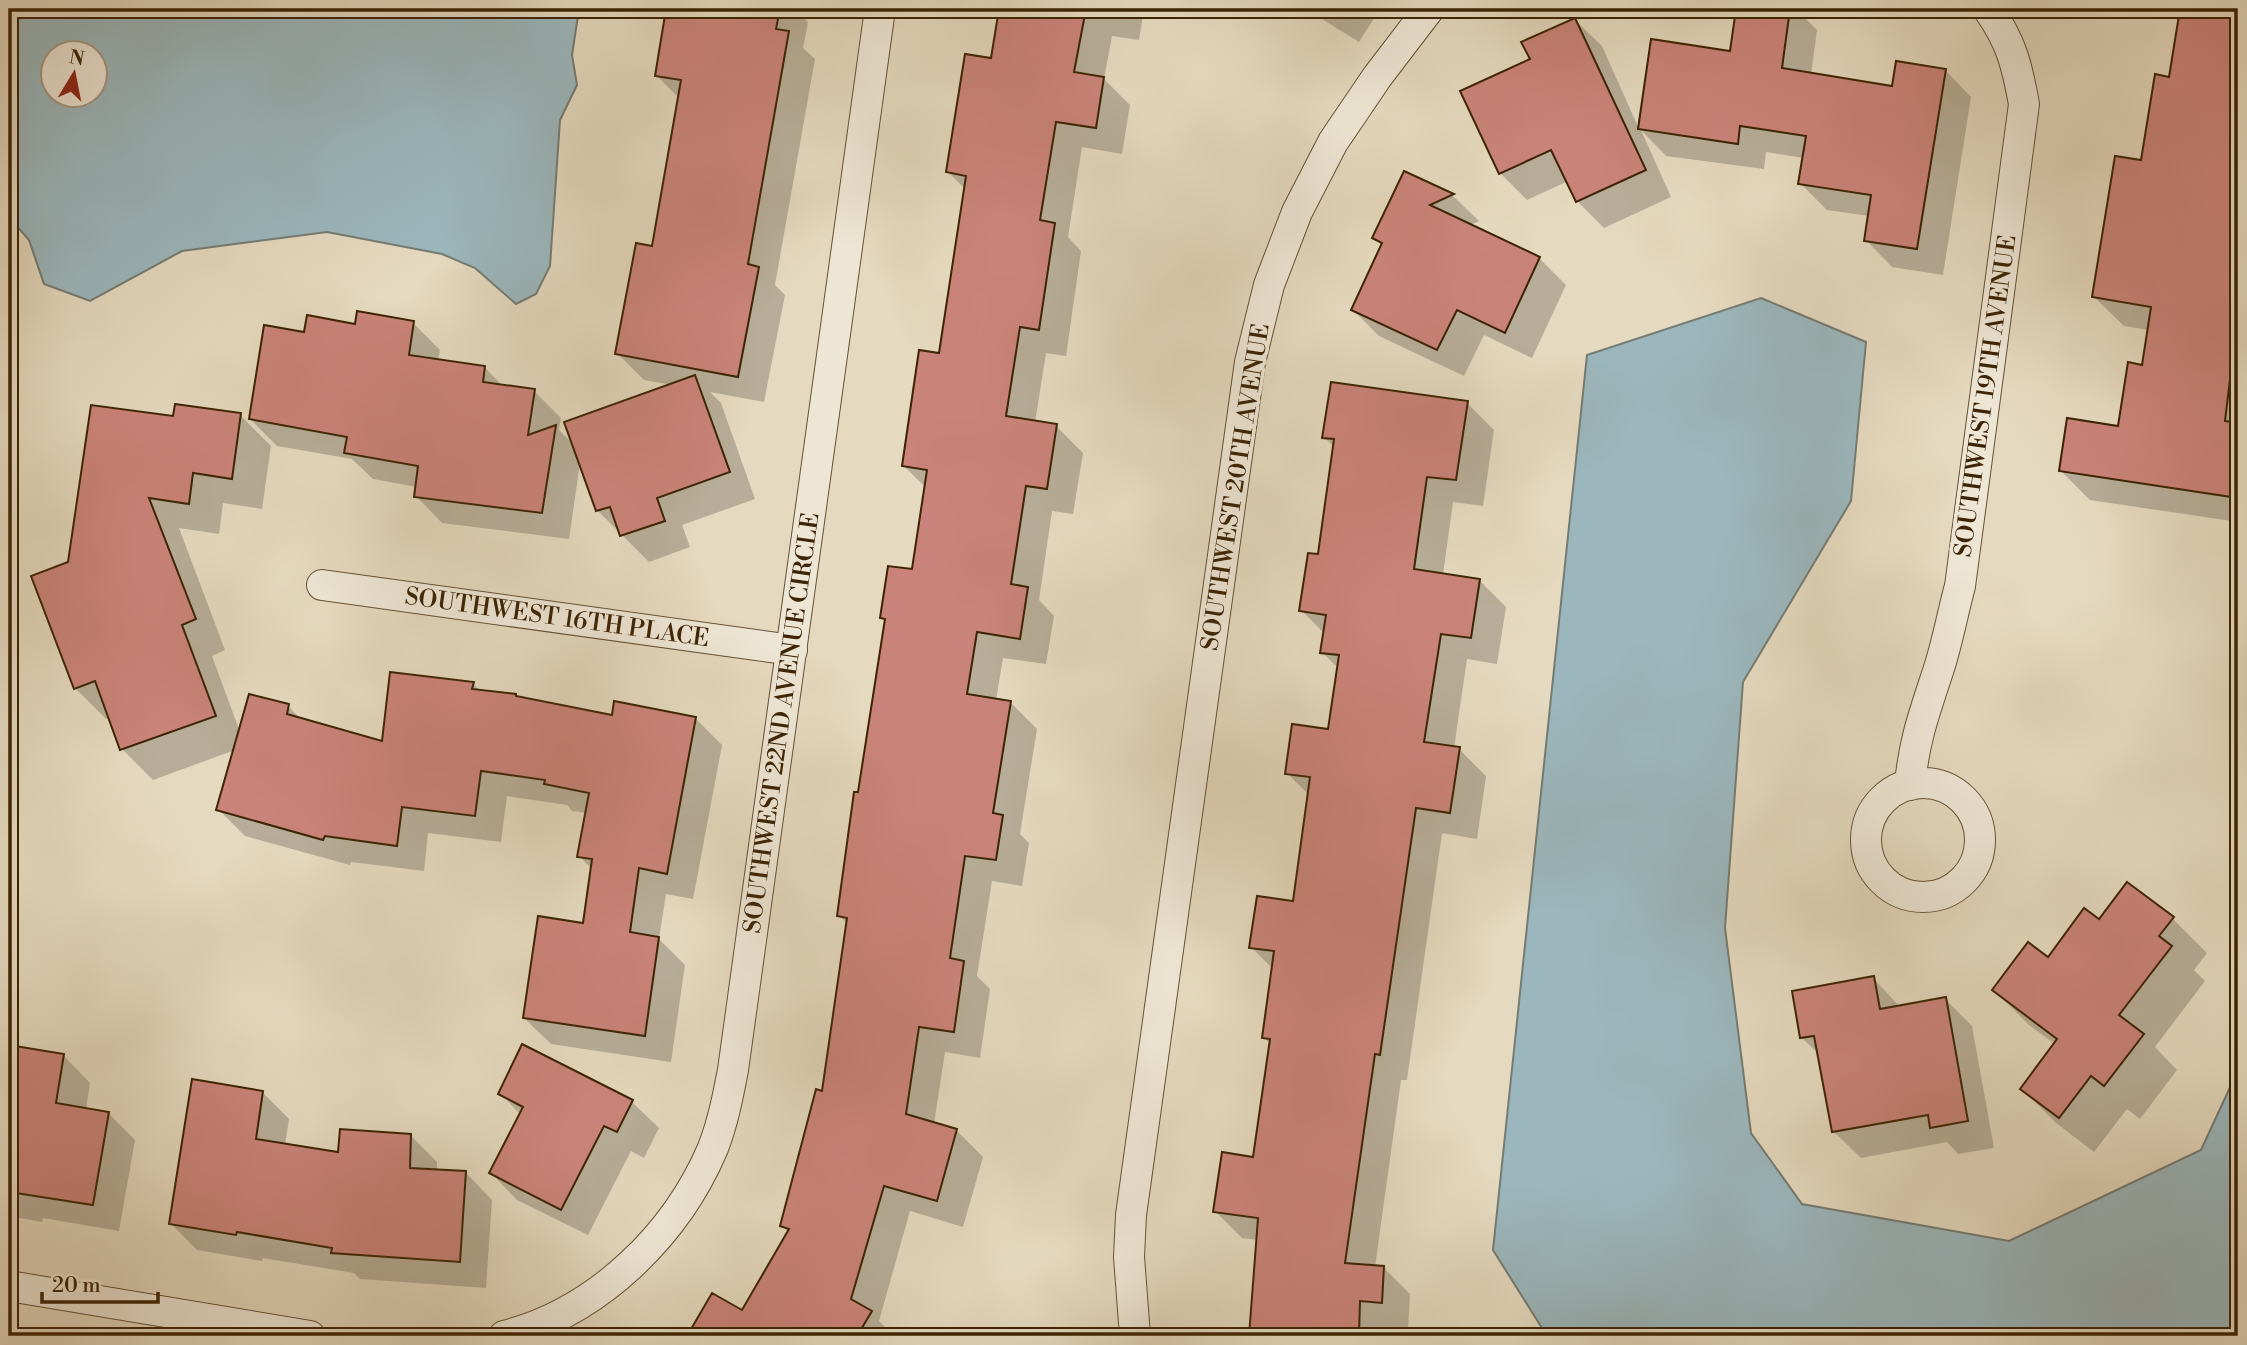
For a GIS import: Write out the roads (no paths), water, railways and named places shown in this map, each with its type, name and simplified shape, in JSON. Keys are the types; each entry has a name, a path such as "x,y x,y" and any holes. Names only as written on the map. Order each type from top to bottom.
{"street":[{"name":"SOUTHWEST 22ND AVENUE CIRCLE","path":"505,1336 549,1320 584,1301 617,1277 647,1250 673,1218 695,1184 713,1147 726,1109 880,9"},
{"name":"SOUTHWEST 20TH AVENUE","path":"1135,1336 1129,1257 1132,1215 1250,362 1269,285 1297,212 1333,142 1377,77 1429,9"},
{"name":"SOUTHWEST 19TH AVENUE","path":"1910,785 1918,728 1940,663 1960,586 2024,104 2017,64 2001,28 1987,9"},
{"name":"SOUTHWEST 16TH PLACE","path":"322,585 792,650"},
{"path":"9,1286 310,1336"}],"water":[{"path":"9,9 579,9 572,55 577,85 560,120 550,266 536,294 516,304 475,268 442,254 327,232 182,251 90,301 44,284 29,240 9,217"},
{"path":"1761,298 1866,342 1851,501 1743,682 1725,928 1751,1133 1802,1204 2009,1241 2201,1150 2238,1070 2238,1336 1547,1336 1493,1250 1587,355"}]}
